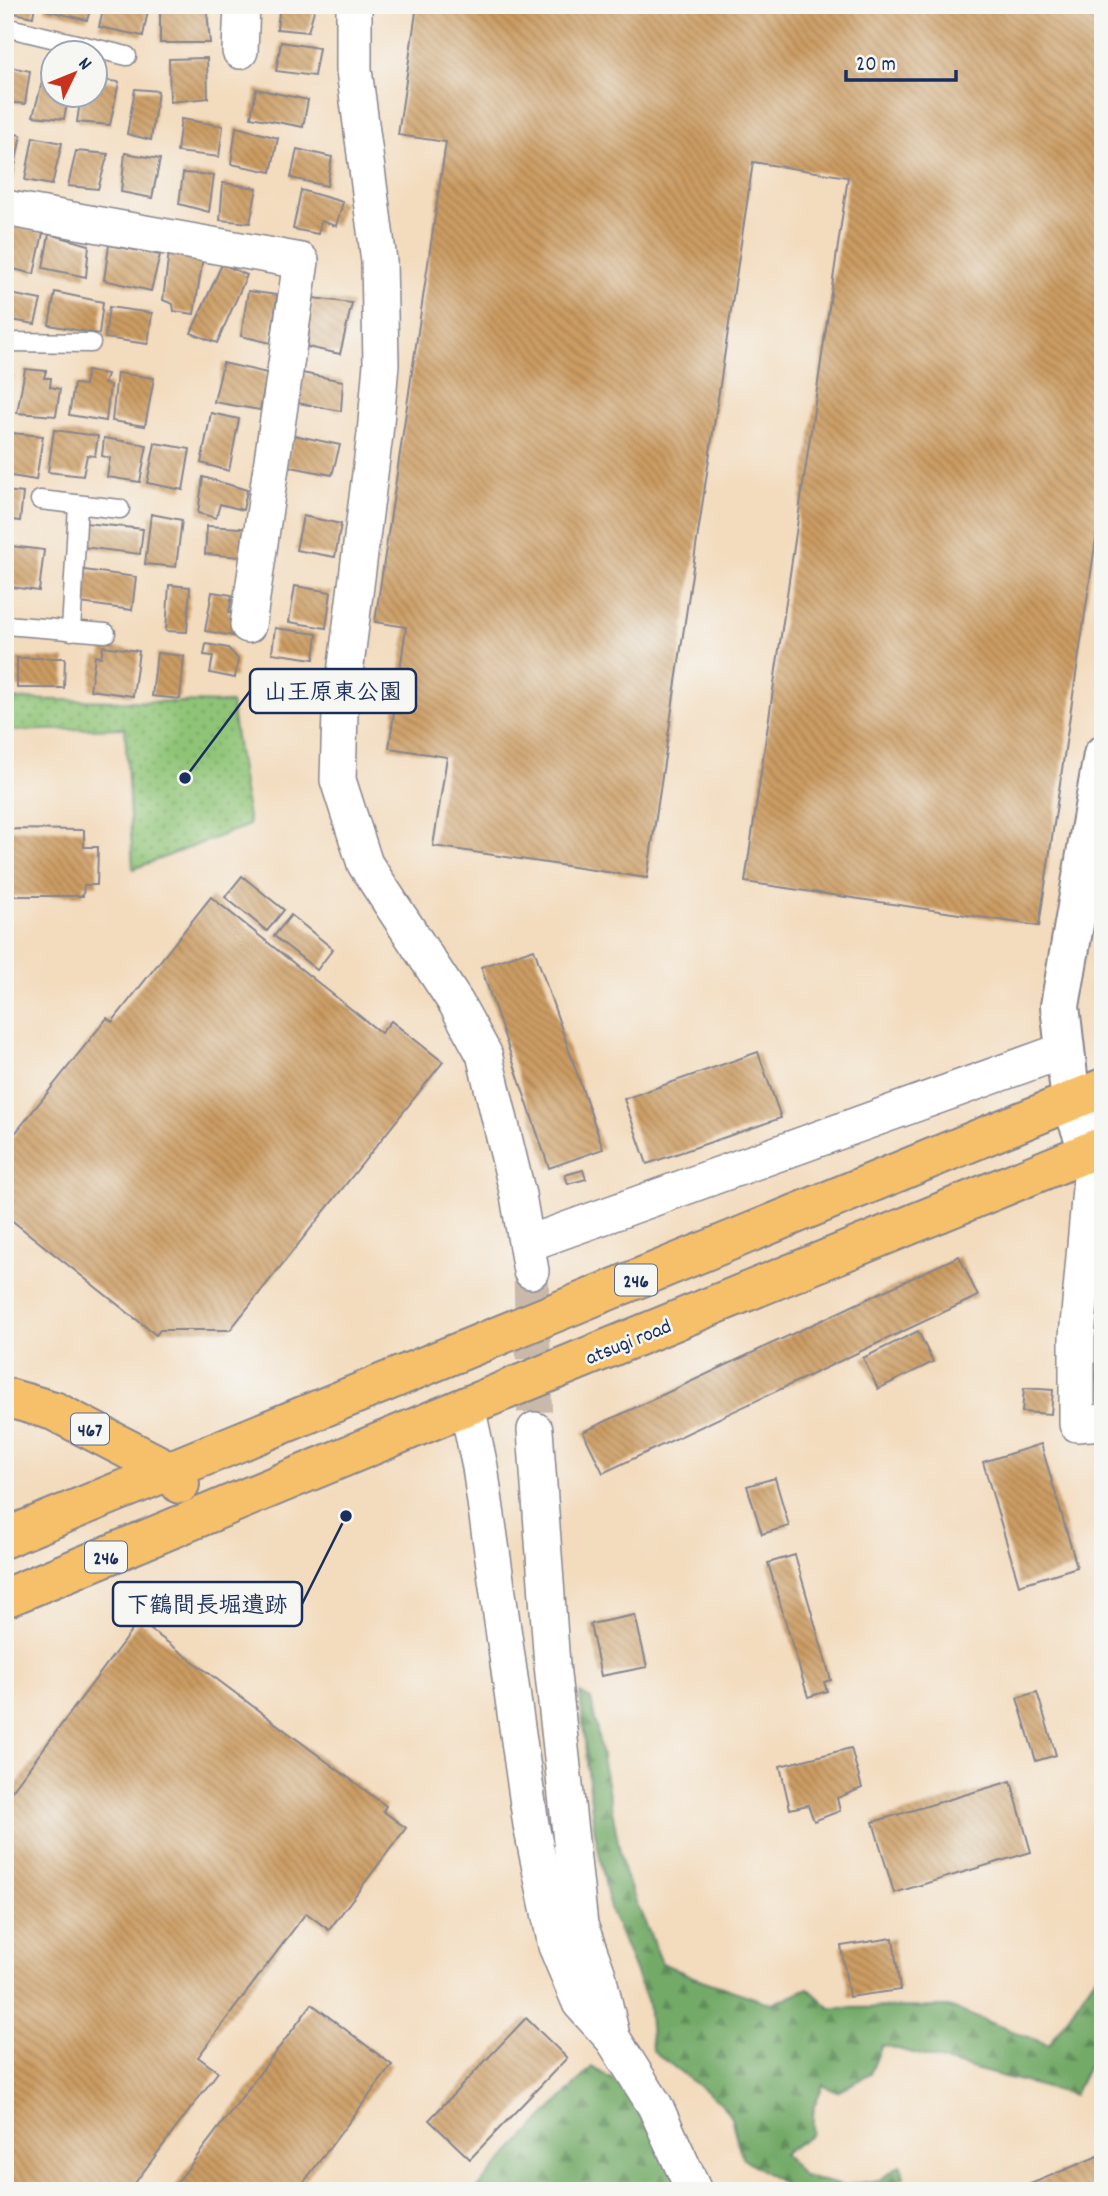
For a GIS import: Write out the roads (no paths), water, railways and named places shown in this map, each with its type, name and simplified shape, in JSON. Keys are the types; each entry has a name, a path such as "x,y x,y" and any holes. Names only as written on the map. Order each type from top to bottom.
{"highway":[{"name":"246","path":"5,1538 1087,1095"},
{"name":"atsugi road","path":"206,1515 1096,1149"},
{"name":"467","path":"5,1397 54,1411 170,1471 206,1515"},
{"name":"246","path":"5,1598 206,1515"},
{"path":"5,1608 62,1575"}],"street":[{"path":"240,51 242,5"},
{"path":"354,5 354,70 379,261 381,364 375,434 340,713 338,780 365,864 456,1003 484,1054 501,1118 529,1258 1065,1050"},
{"path":"5,208 301,261 265,583 248,625"},
{"path":"1103,755 1060,1006 1065,1050 1087,1095 1096,1149 1091,1177 1077,1338 1077,1424 1103,1422"},
{"path":"467,1406 480,1467 531,1825 556,1946 580,2003 613,2039 655,2106 694,2191"},
{"path":"535,1430 552,1665 580,1925 598,1975 613,2039"}],"lane":[{"path":"5,27 127,56"},
{"path":"5,342 91,343"},
{"path":"40,500 120,509"},
{"path":"71,631 78,505"},
{"path":"5,625 106,633"}],"tunnel":[{"path":"531,1271 535,1430"}],"place":[{"name":"山王原東公園","path":"185,778"},
{"name":"下鶴間長堀遺跡","path":"346,1516"}]}
